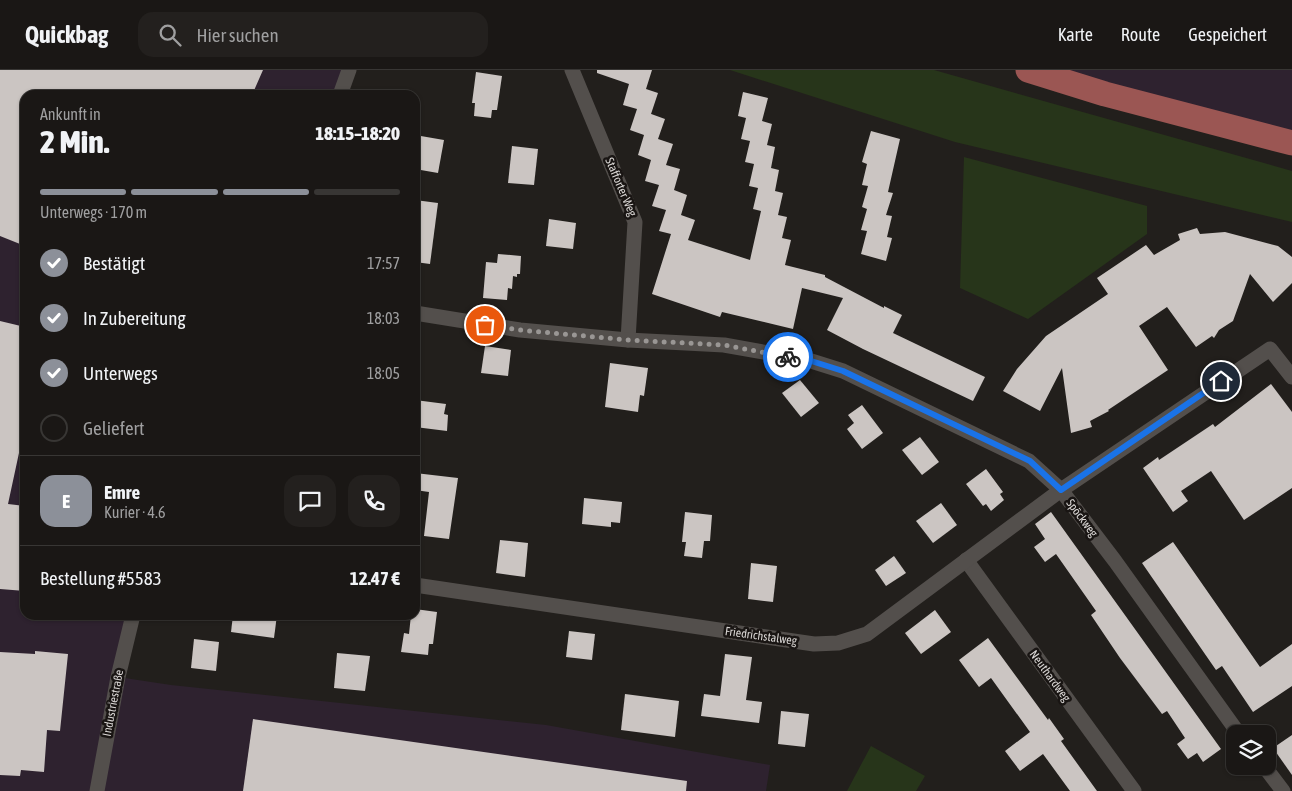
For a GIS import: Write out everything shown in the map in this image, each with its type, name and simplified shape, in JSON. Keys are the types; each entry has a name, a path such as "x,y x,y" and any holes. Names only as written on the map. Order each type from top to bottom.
{"main road":[{"path":"1028,70 1105,94 1292,143"}],"street":[{"path":"342,90 349,70"},
{"name":"Stafforter Weg","path":"572,70 636,222 628,340"},
{"name":"Spöckweg","path":"420,314 520,330 628,340 724,345 808,360 843,371 1030,461 1061,490 1115,561 1233,725"},
{"name":"Friedrichstalweg","path":"420,586 814,644 838,643 867,634 1061,490 1270,349 1292,377"},
{"name":"Neuthardweg","path":"966,560 1134,791"},
{"name":"Industriestraße","path":"97,791 118,676 132,620"},
{"path":"1271,775 1284,791"}],"shaded area":[{"path":"0,70 349,70 342,90 20,90 20,620 132,620 118,677 171,685 546,725 770,765 766,791 0,791"},
{"path":"1028,70 1292,70 1292,143"}],"green space":[{"path":"730,70 934,70 1292,171 1292,222 955,142"},
{"path":"964,157 1147,206 1147,234 1028,319 960,288"},
{"path":"871,746 925,776 916,791 847,791"}],"building":[{"path":"0,70 263,70 254,90 20,90 20,244 0,236"},
{"path":"597,70 652,70 646,89 658,93 651,114 665,119 658,139 673,144 666,165 680,169 674,190 687,195 681,215 695,220 688,240 750,260 761,211 753,209 758,188 749,186 754,164 745,162 750,141 741,139 746,118 738,116 743,92 768,98 762,121 772,124 767,145 775,147 771,168 779,170 775,191 783,193 778,215 787,217 782,238 791,240 785,265 825,275 825,277 884,308 884,306 902,315 893,333 985,377 973,401 827,330 843,298 802,288 793,329 722,312 720,317 652,294 671,234 659,231 666,210 652,206 659,185 645,181 651,160 638,155 644,135 630,130 637,109 623,105 629,84 597,73"},
{"path":"476,72 502,76 497,110 492,110 491,118 474,116 475,103 472,103"},
{"path":"871,131 900,139 888,192 893,193 886,215 892,216 887,237 892,238 886,261 861,254 867,231 861,230 867,209 862,207 868,186 862,185 867,164 862,162"},
{"path":"420,136 444,140 438,173 420,170"},
{"path":"512,146 538,149 534,185 508,183"},
{"path":"420,201 438,203 430,264 420,263"},
{"path":"549,219 576,223 573,249 546,246"},
{"path":"1197,228 1200,234 1225,232 1278,246 1292,257 1292,283 1273,302 1250,274 1233,321 1219,330 1214,338 1212,336 1196,347 1167,307 1139,326 1168,370 1109,411 1090,421 1092,427 1071,433 1062,368 1040,411 1003,391 1017,369 1046,336 1108,294 1097,278 1146,245 1154,255 1180,240 1178,234"},
{"path":"498,254 521,256 520,274 517,274 517,277 513,276 512,289 508,288 507,300 483,298 486,262 497,263"},
{"path":"0,321 20,326 20,448 8,504 20,505 20,591 0,589"},
{"path":"485,346 511,350 508,376 481,373"},
{"path":"610,363 648,368 644,396 640,395 638,412 605,407"},
{"path":"800,380 819,403 801,417 782,393"},
{"path":"1271,384 1292,412 1292,488 1244,520 1211,471 1181,491 1188,501 1173,512 1143,468 1158,457 1159,460 1213,424 1215,427"},
{"path":"420,401 446,404 444,414 448,415 447,431 420,428"},
{"path":"862,405 883,433 862,449 847,429 854,423 848,415"},
{"path":"920,437 939,462 922,475 902,450"},
{"path":"986,469 1003,492 1000,494 1004,500 991,511 986,504 983,506 966,484"},
{"path":"420,474 458,478 449,539 424,536 429,492 420,491"},
{"path":"584,498 622,502 620,523 611,522 611,527 582,524"},
{"path":"941,503 957,525 933,543 916,521"},
{"path":"685,512 712,515 710,541 704,541 702,558 684,556 686,542 682,542"},
{"path":"1051,512 1221,749 1203,762 1197,753 1188,759 1177,744 1185,738 1167,711 1162,714 1120,658 1091,615 1096,611 1056,554 1045,562 1034,547 1045,539 1035,524"},
{"path":"500,540 528,543 525,577 496,573"},
{"path":"1173,542 1260,667 1292,644 1292,686 1253,712 1222,666 1216,670 1142,563"},
{"path":"894,556 906,573 886,586 875,570"},
{"path":"751,563 777,566 773,602 748,599"},
{"path":"420,610 437,612 433,644 429,644 428,655 401,652 404,633 409,634 410,620 420,620"},
{"path":"935,610 951,632 921,654 905,633"},
{"path":"232,620 276,620 274,638 231,632"},
{"path":"569,631 595,634 592,660 566,657"},
{"path":"988,638 1064,739 1061,741 1097,791 1070,791 1043,754 1020,771 1005,751 1030,732 991,678 979,687 959,660"},
{"path":"194,639 219,642 216,671 191,668"},
{"path":"35,651 68,654 60,731 47,730 44,772 21,770 20,776 0,775 0,652 35,654"},
{"path":"337,653 370,656 365,691 334,688"},
{"path":"725,654 752,657 746,700 762,702 759,723 701,716 704,694 720,696"},
{"path":"625,694 679,701 675,737 621,730"},
{"path":"781,711 809,714 805,747 778,744"},
{"path":"253,719 687,781 686,791 243,791"},
{"path":"1292,735 1292,775 1276,752 1276,746"}],"way so far":[{"path":"485,325 628,340 724,345 788,357"}],"route":[{"path":"788,357 808,360 843,371 1030,461 1061,490 1221,381"}]}
